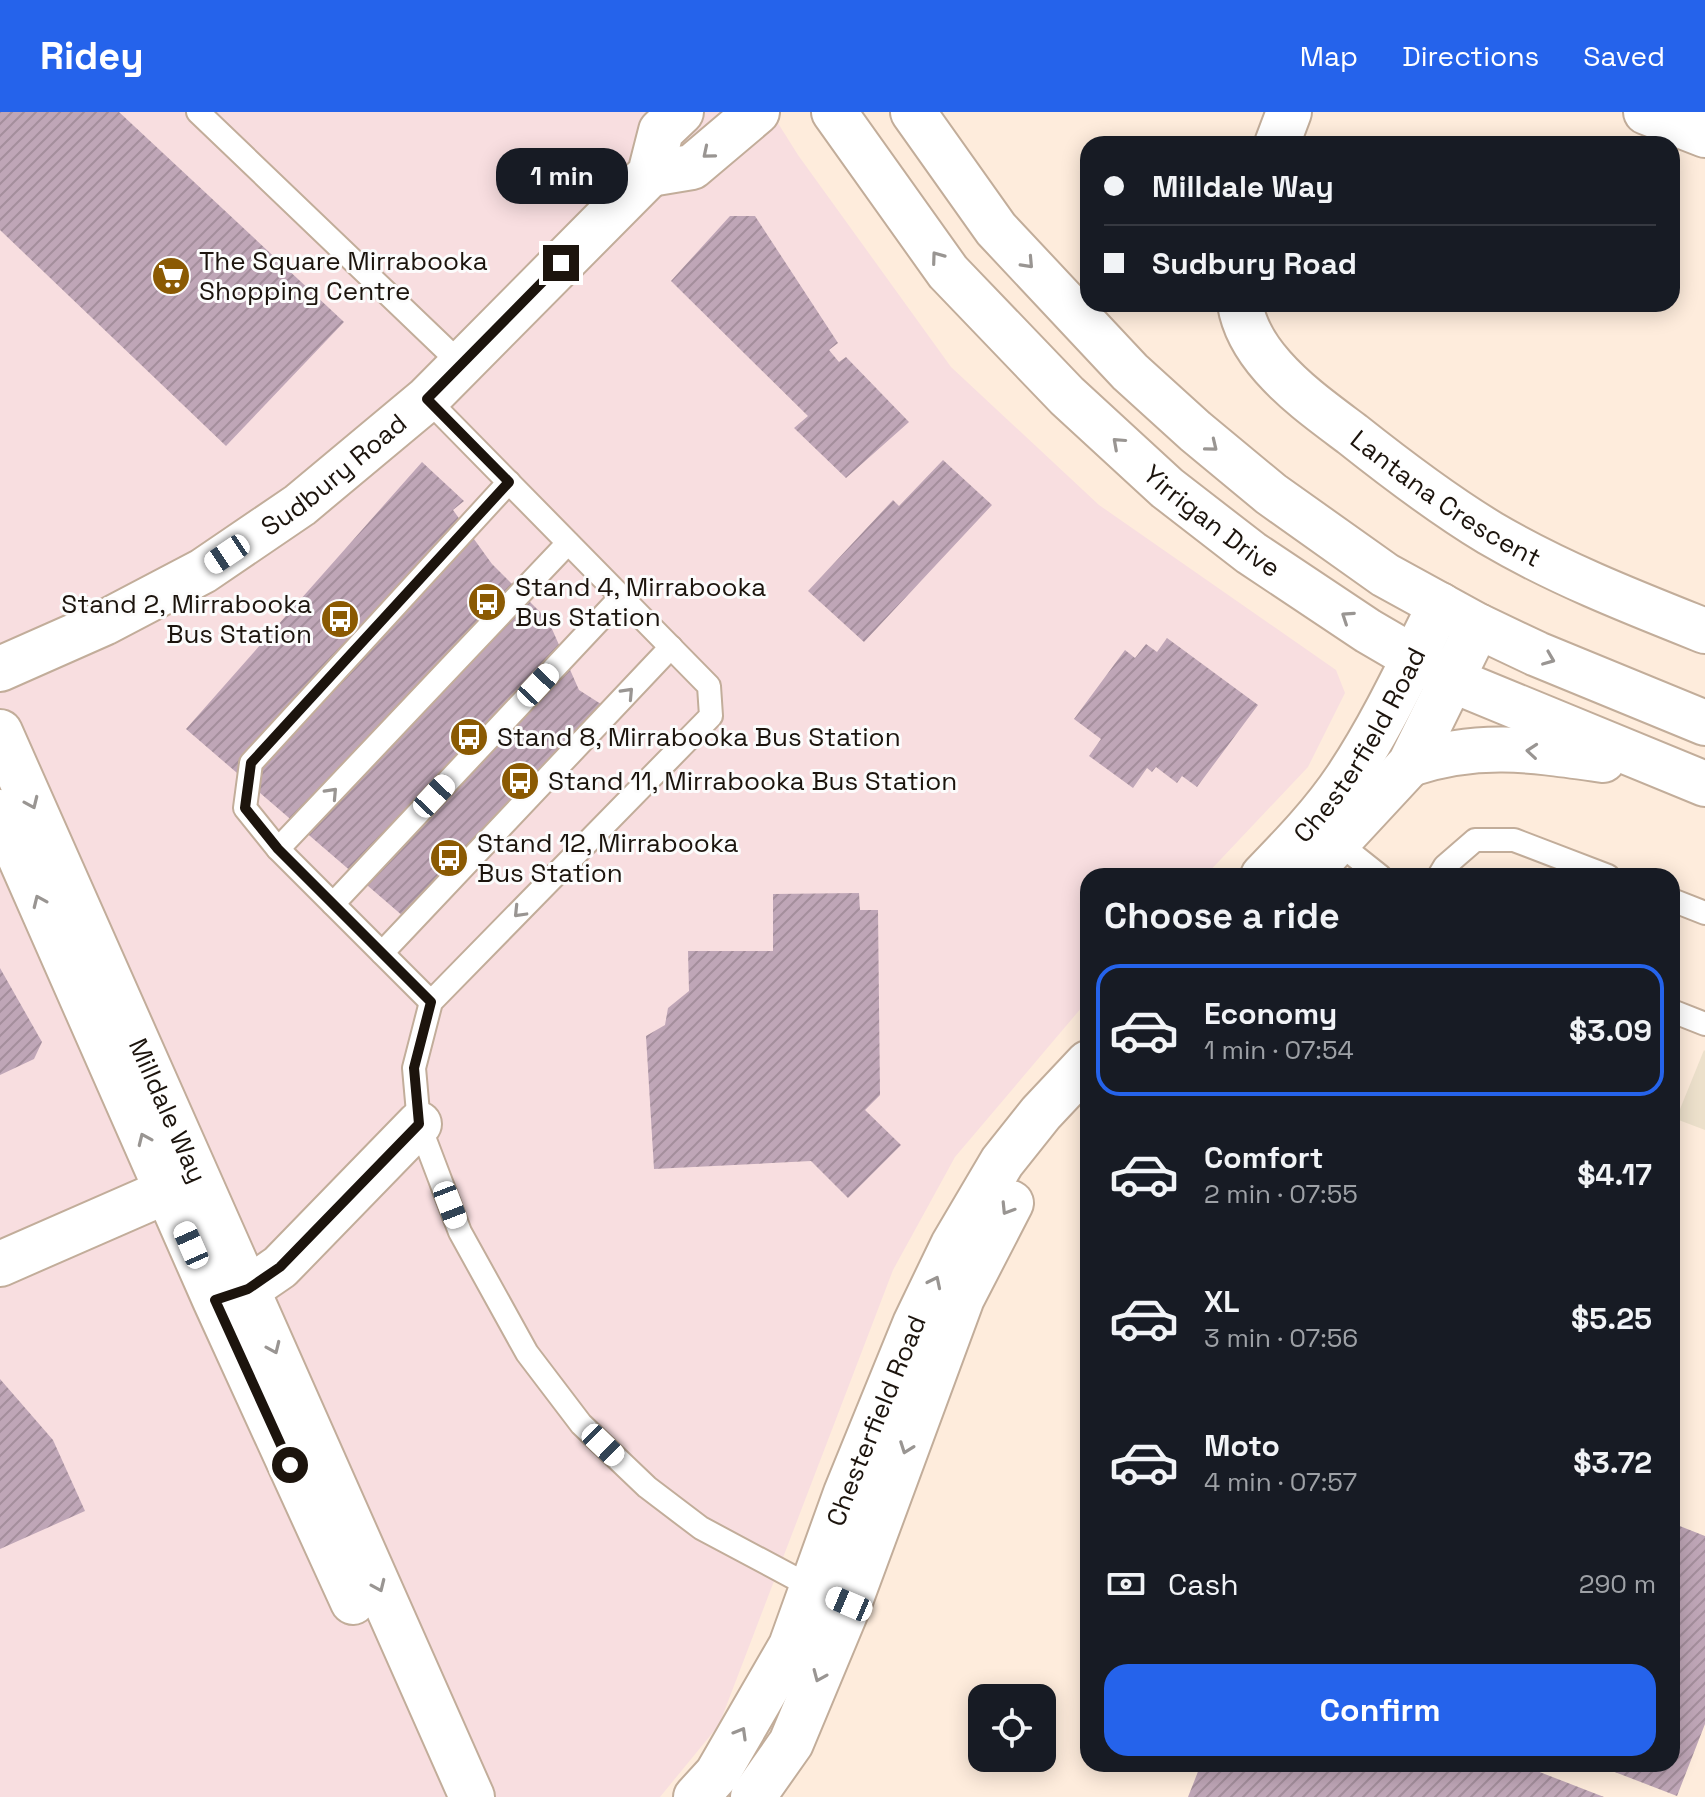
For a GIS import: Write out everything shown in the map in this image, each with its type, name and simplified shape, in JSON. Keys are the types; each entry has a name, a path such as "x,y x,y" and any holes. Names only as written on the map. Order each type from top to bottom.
{"street":[{"path":"681,112 661,131 650,174 692,167 757,112"},
{"name":"Yirrigan Drive","path":"834,112 948,272 1067,396 1167,488 1251,553 1452,680 1705,784"},
{"path":"913,112 996,229 1130,372 1271,494 1385,575 1478,626 1537,654 1705,723"},
{"path":"1280,136 1289,112"},
{"path":"1646,112 1705,135"},
{"name":"Sudbury Road","path":"0,669 104,623 203,571 300,505 427,399 650,174"},
{"name":"Lantana Crescent","path":"1241,312 1243,322 1273,367 1298,393 1388,463 1489,532 1548,564 1705,631"},
{"name":"Chesterfield Road","path":"1310,868 1347,777 1440,605"},
{"name":"Chesterfield Road","path":"1274,868 1326,832 1410,764 1478,626"},
{"name":"Milldale Way","path":"0,732 182,1184"},
{"path":"1410,764 1463,750 1498,748 1665,768"},
{"name":"Milldale Way","path":"0,812 182,1184 442,1797"},
{"name":"Chesterfield Road","path":"753,1797 791,1743 830,1596 846,1493 901,1358 953,1245 1002,1162 1041,1113 1080,1072"},
{"name":"Chesterfield Road","path":"696,1797 717,1774 791,1646 830,1596 962,1298 1001,1219 1030,1173 1080,1113"},
{"path":"231,1294 280,1267 419,1124"},
{"path":"0,1264 182,1184"},
{"name":"Milldale Way","path":"231,1294 472,1797"}],"lane":[{"path":"198,112 461,364"},
{"path":"427,399 709,686 711,716 431,1002 414,1068 419,1124 460,1232 527,1353 581,1424 647,1487 701,1528 830,1596"},
{"path":"431,1002 278,849 245,808 251,763 509,482"},
{"path":"278,849 568,543"},
{"path":"333,904 621,597"},
{"path":"382,953 671,647"},
{"path":"1326,832 1370,868"},
{"path":"1444,868 1475,840 1514,840 1587,868"},
{"path":"1680,903 1705,913"},
{"path":"1680,1014 1705,1024"}],"shaded area":[{"path":"0,112 771,112 798,155 951,367 1099,505 1336,670 1345,693 1308,767 1213,868 1080,868 1080,1009 955,1157 893,1270 719,1725 660,1797 0,1797"},
{"path":"1704,1050 1705,1130 1680,1121 1680,1109"}],"building":[{"name":"The Square Mirrabooka Shopping Centre","path":"0,112 119,112 344,322 226,446 0,230"},
{"path":"730,216 755,216 838,343 829,350 839,362 846,357 909,422 846,478 794,428 808,416 671,281"},
{"path":"943,460 992,505 864,642 808,591 893,500 899,506"},
{"path":"422,462 464,501 453,510 492,564 548,620 579,690 615,713 411,923 186,729"},
{"path":"1167,638 1258,705 1197,787 1182,776 1177,783 1156,767 1152,772 1147,768 1133,788 1089,756 1101,739 1074,719 1125,650 1135,658 1146,644 1157,652"},
{"path":"859,893 860,910 878,910 880,1095 865,1110 901,1145 848,1198 811,1161 654,1169 646,1036 665,1025 668,1008 689,991 688,951 773,951 773,894"},
{"path":"0,968 42,1042 34,1059 0,1075"},
{"path":"0,1379 53,1440 85,1511 0,1549"},
{"path":"1680,1526 1705,1536 1705,1724 1677,1796 1615,1772 1680,1772"},
{"path":"1198,1772 1540,1772 1604,1797 1188,1797"}],"place":[{"name":"The Square Mirrabooka Shopping Centre","path":"171,276"},
{"name":"Stand 4, Mirrabooka Bus Station","path":"487,602"},
{"name":"Stand 2, Mirrabooka Bus Station","path":"340,619"},
{"name":"Stand 8, Mirrabooka Bus Station","path":"469,737"},
{"name":"Stand 11, Mirrabooka Bus Station","path":"520,781"},
{"name":"Stand 12, Mirrabooka Bus Station","path":"449,858"}],"route":[{"path":"290,1465 215,1300 248,1289 280,1267 419,1124 414,1068 431,1002 278,849 245,808 251,763 509,482 427,399 561,263"}]}
